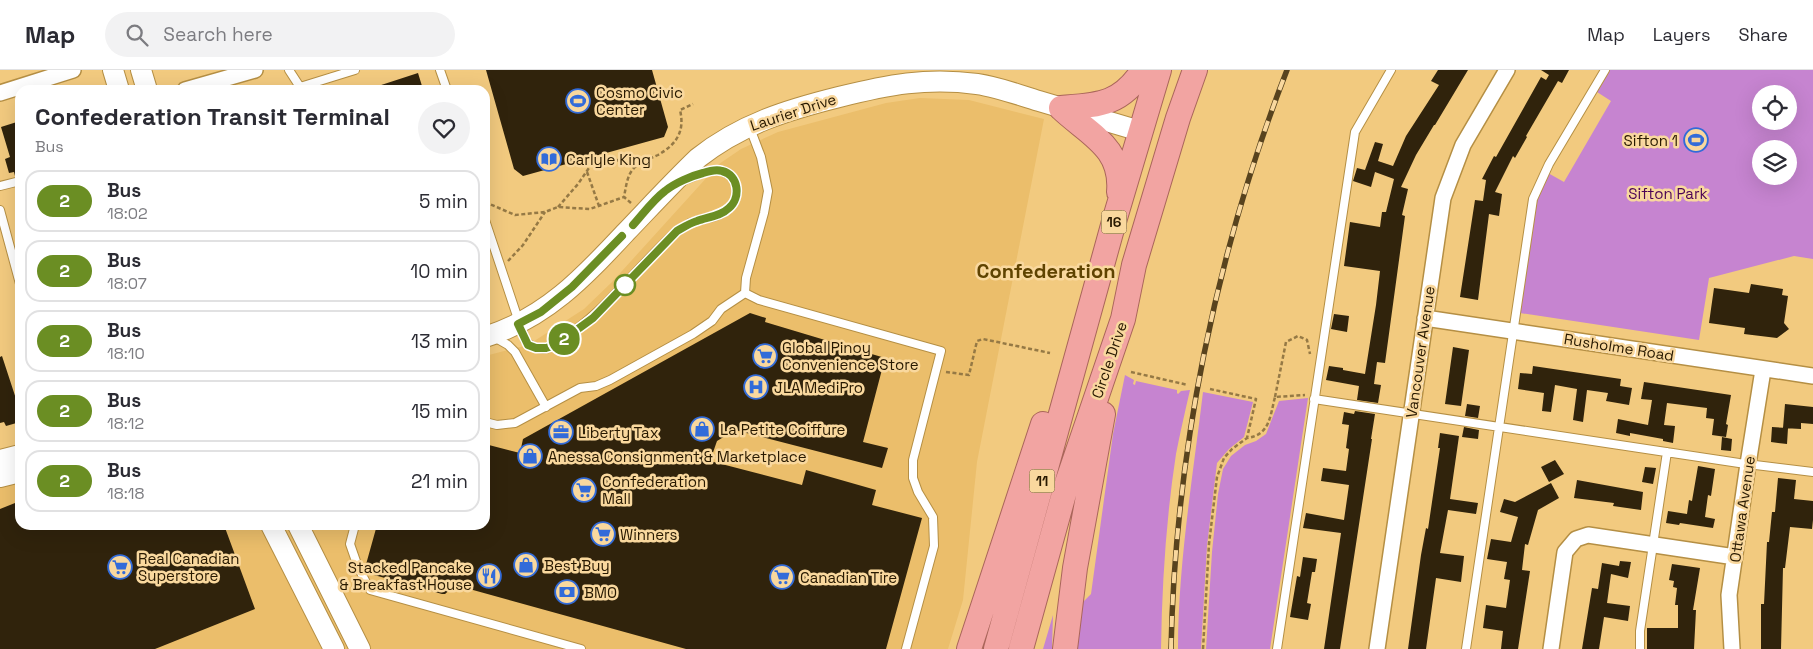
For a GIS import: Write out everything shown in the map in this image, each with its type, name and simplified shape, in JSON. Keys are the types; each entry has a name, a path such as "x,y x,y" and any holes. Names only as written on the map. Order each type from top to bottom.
{"highway":[{"path":"1061,108 1103,103 1117,98 1128,90 1143,70"},
{"name":"Circle Drive","path":"996,649 1115,218 1159,70"},
{"path":"1067,483 1068,456 1150,158 1146,138 1140,131 1154,120 1162,110 1184,70"},
{"name":"Circle Drive","path":"1021,649 1067,483 1123,319 1134,265 1178,118 1195,70"},
{"name":"16","path":"1061,108 1076,123 1106,146 1114,158 1118,171 1119,188 1115,218"},
{"path":"968,649 1049,407 1089,314"},
{"path":"1065,649 1080,538 1123,319"}],"main road":[{"path":"113,70 118,85"},
{"path":"141,70 146,85"},
{"name":"Laurier Drive","path":"490,335 541,312 572,287 698,158 728,136 778,114 890,85 945,80 979,84 1140,131"},
{"path":"0,460 15,456"},
{"path":"0,477 15,473"},
{"path":"274,530 334,649"},
{"path":"300,530 360,649"}],"street":[{"path":"32,85 73,70"},
{"path":"220,85 255,70"},
{"name":"Vancouver Avenue","path":"1377,649 1442,198 1463,145 1507,70"},
{"path":"0,92 15,89"},
{"name":"Rusholme Road","path":"1425,318 1813,376"},
{"name":"Ottawa Avenue","path":"1732,649 1729,595 1763,370"},
{"path":"1551,649 1565,552 1576,539 1588,535 1735,557"}],"lane":[{"path":"289,70 299,85"},
{"path":"306,85 355,70"},
{"path":"440,70 445,85"},
{"path":"1278,649 1355,132 1391,70"},
{"path":"1466,649 1533,199 1548,164 1605,70"},
{"path":"745,293 746,278 764,213 768,191 761,157 749,126"},
{"path":"490,235 518,324 528,345 536,348 546,348 556,345 593,318 677,231 690,224 723,213 731,207 736,199 738,190 730,175 723,171 714,171 696,175 665,190"},
{"path":"0,186 15,182"},
{"path":"0,210 15,264"},
{"path":"745,293 759,300 941,351 913,460 913,478 918,492 933,517 934,546 906,649"},
{"path":"490,423 497,425 515,423 580,388 596,386 610,380 693,334 712,321 721,309 745,293"},
{"path":"490,337 508,345 515,352 546,407"},
{"path":"1314,399 1813,472"},
{"path":"1640,649 1640,631 1667,452"},
{"path":"354,530 350,544 370,590 581,649"},
{"path":"548,649 550,641"}],"path":[{"path":"624,197 629,174 635,166 658,155 671,146 682,132 680,110 693,104"},
{"path":"558,207 591,165 603,160 617,160 635,166"},
{"path":"586,171 599,206"},
{"path":"624,197 630,203"},
{"path":"490,204 515,215 545,212 558,207 590,209 624,197"},
{"path":"501,268 523,245 545,212"},
{"path":"1203,649 1209,544 1217,477 1224,458 1232,449 1248,438 1263,432 1270,418 1286,342 1298,336 1307,340 1310,357"},
{"path":"937,370 969,375 977,341 983,339 1050,353"},
{"path":"1131,372 1188,385"},
{"path":"1275,397 1304,395 1305,387"},
{"path":"1210,389 1256,399 1248,438"}],"shaded area":[{"path":"920,98 969,100 1044,119 977,462 963,600 948,649 0,649 0,484 15,480 15,530 490,530 490,355 528,345 584,309 612,282 719,164 741,149 778,132 886,103"}],"green space":[{"name":"Sifton Park","path":"1610,70 1813,70 1813,259 1794,256 1709,278 1699,340 1520,313 1533,207 1548,173 1564,182 1611,101 1597,92"},
{"path":"1125,375 1134,380 1133,384 1135,385 1136,381 1177,390 1178,394 1181,391 1190,390 1176,454 1167,527 1161,649 1076,649 1082,603 1091,594 1113,434"},
{"path":"1203,392 1253,402 1244,437 1229,449 1217,463 1207,546 1201,649 1178,649 1183,553"},
{"path":"1308,398 1270,649 1206,649 1212,552 1218,494 1223,469 1231,456 1245,445 1256,441 1266,434 1279,401"},
{"path":"1053,615 1052,649 1043,649"}],"building":[{"name":"Cosmo Civic Center","path":"486,70 652,70 668,127 664,137 523,176 514,169"},
{"path":"1438,70 1468,70 1416,155 1401,187 1408,189 1402,215 1405,216 1385,363 1377,362 1374,384 1381,385 1378,403 1357,400 1359,386 1326,380 1329,366 1365,374 1376,305 1380,271 1344,266 1350,222 1380,227 1382,212 1386,212 1394,179 1375,172 1371,187 1353,181 1357,168 1365,170 1375,142 1383,144 1378,161 1393,166 1406,136 1439,85 1431,81"},
{"path":"1541,70 1569,70 1562,83 1558,81 1515,158 1513,156 1495,192 1502,194 1499,216 1489,214 1478,300 1460,297 1475,200 1483,201 1486,180 1482,179 1541,77 1546,80 1549,75"},
{"path":"418,73 422,85 381,85"},
{"path":"15,123 15,176 14,172 9,173 5,159 10,157 1,127"},
{"path":"1751,284 1783,289 1782,295 1788,296 1784,323 1789,329 1777,338 1744,334 1745,328 1709,323 1714,288 1749,293"},
{"path":"750,313 766,318 765,322 885,358 863,442 888,448 882,468 735,430 717,441 710,461 802,485 806,470 876,490 872,505 922,518 886,649 686,649 455,585 445,594 442,594 367,573 365,568 376,530 490,530 490,445 520,453 523,439"},
{"path":"1334,314 1349,316 1347,332 1331,329"},
{"path":"1453,347 1469,350 1461,406 1445,404"},
{"path":"2,356 15,396 15,423 6,426 4,422 0,423 0,357"},
{"path":"1533,366 1621,379 1620,386 1632,388 1629,405 1606,401 1608,393 1587,390 1583,422 1573,420 1577,389 1555,385 1551,412 1542,411 1544,393 1518,389 1520,373 1532,374"},
{"path":"1644,382 1731,395 1726,424 1728,425 1726,437 1712,435 1714,419 1706,418 1707,408 1667,403 1664,425 1675,426 1673,443 1663,441 1663,439 1630,433 1630,436 1616,433 1618,419 1648,425 1652,400 1641,399"},
{"path":"1467,404 1480,406 1478,418 1465,416"},
{"path":"1785,404 1813,407 1813,424 1801,423 1801,429 1783,428"},
{"path":"1355,411 1375,414 1372,439 1340,649 1324,649 1341,533 1303,528 1306,513 1344,520 1349,485 1321,481 1323,468 1346,471 1349,449 1346,448 1349,425 1342,424 1344,412 1354,414"},
{"path":"1464,427 1479,430 1478,439 1462,437"},
{"path":"1772,427 1788,428 1787,444 1771,442"},
{"path":"1440,433 1459,436 1450,499 1478,503 1476,514 1448,510 1440,553 1464,556 1461,582 1436,578 1426,649 1408,649 1421,555 1426,528 1428,529 1440,448 1438,448"},
{"path":"1722,437 1732,439 1731,451 1721,450"},
{"path":"1555,460 1564,474 1549,482 1541,467"},
{"path":"1698,466 1715,469 1711,496 1708,495 1705,517 1715,519 1713,528 1666,523 1668,511 1687,514 1689,500 1692,501"},
{"path":"1645,467 1656,468 1653,484 1642,482"},
{"path":"1778,478 1796,480 1794,499 1813,501 1813,520 1812,529 1790,527 1785,568 1783,568 1781,649 1761,649 1761,604 1764,604 1767,542 1769,542 1772,512 1775,512"},
{"path":"1577,480 1643,492 1641,510 1613,506 1614,503 1574,498"},
{"path":"1551,483 1559,498 1538,510 1528,545 1525,544 1522,570 1530,571 1518,649 1501,649 1503,631 1483,628 1486,605 1506,608 1510,580 1504,579 1507,562 1487,559 1491,539 1511,542 1518,517 1500,512 1504,499 1515,502"},
{"name":"Real Canadian Superstore","path":"15,503 15,530 226,530 255,609 155,649 0,649 0,509"},
{"path":"1303,557 1317,559 1315,572 1312,572 1307,603 1311,604 1308,620 1290,617 1297,576 1300,577"},
{"path":"1620,561 1631,562 1628,578 1611,574 1607,603 1630,606 1628,621 1604,617 1599,649 1582,649 1592,588 1598,589 1602,563 1619,566"},
{"path":"1672,564 1700,568 1693,610 1696,610 1694,649 1647,649 1647,628 1678,628 1678,605 1675,605 1677,588 1673,587 1674,581 1669,580"}],"railway":[{"path":"1171,649 1174,576 1181,502 1191,428 1204,355 1220,282 1239,210 1287,70"}],"bus line":[{"name":"2","path":"622,236 572,287 541,312 518,324 528,345 536,348 556,345 593,318 677,231 700,220 723,213 731,207 736,199 738,190 735,182 730,175 723,171 704,172 696,175 665,190 633,225"}],"place":[{"name":"Cosmo Civic Center","path":"578,101"},
{"name":"Sifton 1","path":"1696,140"},
{"name":"Carlyle King","path":"549,159"},
{"name":"Global Pinoy Convenience Store","path":"765,356"},
{"name":"JLA MediPro","path":"756,387"},
{"name":"La Petite Coiffure","path":"702,429"},
{"name":"Liberty Tax","path":"561,432"},
{"name":"Anessa Consignment & Marketplace","path":"530,456"},
{"name":"Confederation Mall","path":"584,490"},
{"name":"Winners","path":"603,534"},
{"name":"Best Buy","path":"526,565"},
{"name":"Real Canadian Superstore","path":"120,567"},
{"name":"Stacked Pancake & Breakfast House","path":"489,576"},
{"name":"Canadian Tire","path":"782,577"},
{"name":"BMO","path":"567,592"}],"district":[{"name":"Confederation","path":"1046,271"}]}
